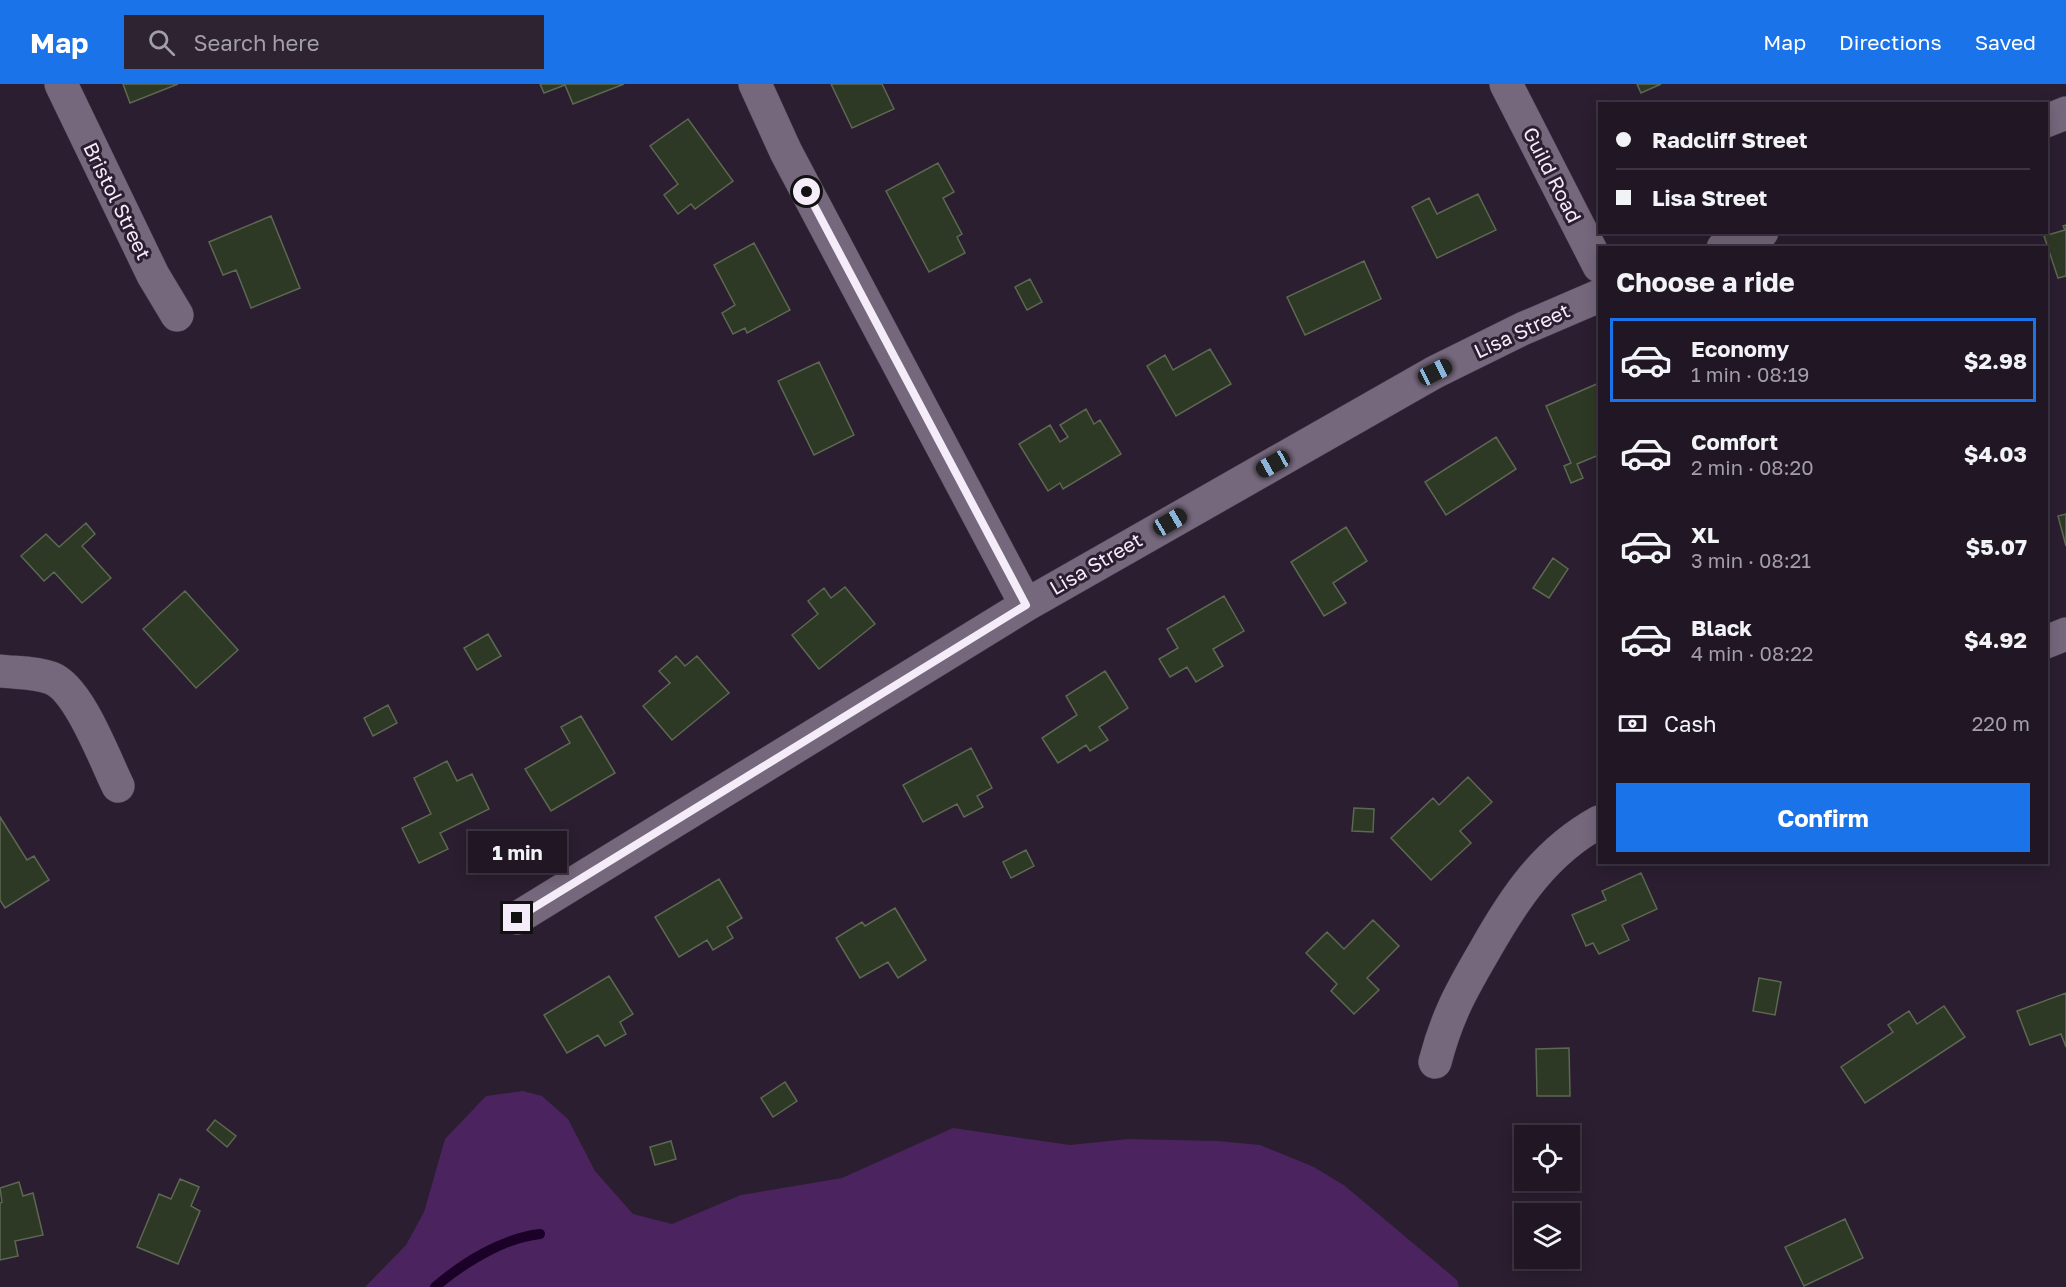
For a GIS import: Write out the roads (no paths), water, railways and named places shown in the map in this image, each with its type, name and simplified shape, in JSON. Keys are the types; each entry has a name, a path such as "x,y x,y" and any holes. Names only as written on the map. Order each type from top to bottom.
{"street":[{"name":"Bristol Street","path":"61,84 153,275 177,315"},
{"path":"755,84 812,202 1026,605"},
{"name":"Guild Road","path":"1506,84 1598,264"},
{"path":"2048,121 2066,113"},
{"path":"1728,246 1757,234"},
{"name":"Lisa Street","path":"517,918 1026,605 1435,372 1522,329 1598,296"},
{"path":"2048,641 2066,634"},
{"path":"0,671 47,676 65,688 77,704 118,786"},
{"path":"1435,1062 1452,1005 1511,904 1539,868 1555,852 1598,823"}],"waterway":[{"path":"435,1287 484,1253 526,1236 540,1234"}]}
